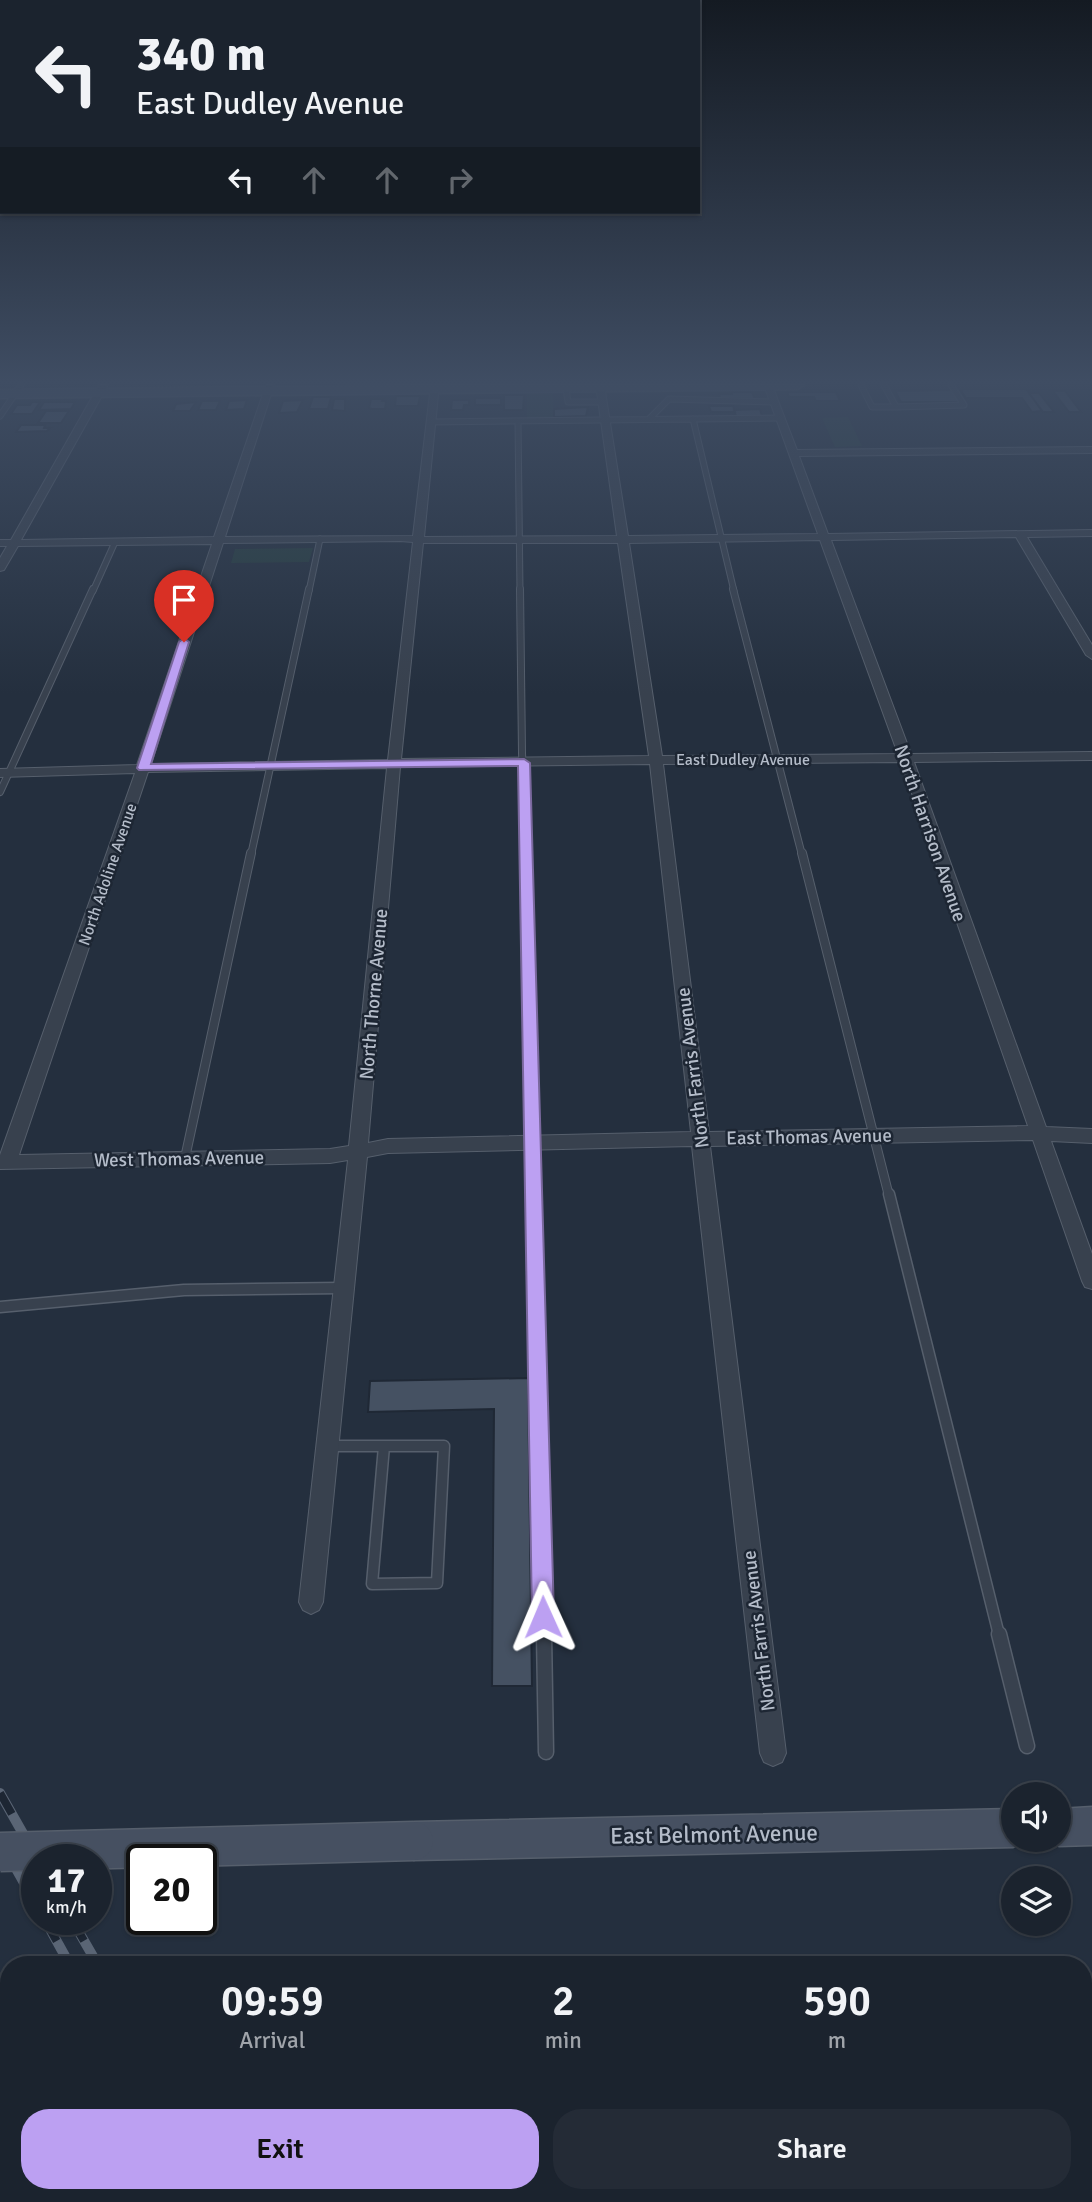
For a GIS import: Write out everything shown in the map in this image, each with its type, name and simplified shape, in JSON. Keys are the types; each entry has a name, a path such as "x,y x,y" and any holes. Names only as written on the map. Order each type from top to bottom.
{"main road":[{"path":"1071,1827 1092,1826"},
{"name":"East Belmont Avenue","path":"0,1852 414,1840 1001,1828"}],"street":[{"path":"0,568 46,488"},
{"name":"North Adoline Avenue","path":"4,1162 143,768 235,488"},
{"name":"North Thorne Avenue","path":"311,1602 358,1151 394,765 424,488"},
{"name":"North Farris Avenue","path":"614,488 656,760 773,1753"},
{"name":"North Harrison Avenue","path":"805,488 906,758 1037,1134 1092,1281"},
{"path":"0,543 320,539 520,541 1092,533"},
{"path":"1020,535 1092,655"},
{"name":"East Dudley Avenue","path":"4,773 143,768 1092,756"},
{"name":"East Thomas Avenue","path":"358,1151 388,1146 701,1138 1037,1134 1092,1136"},
{"name":"West Thomas Avenue","path":"4,1162 330,1156 358,1151"}],"lane":[{"path":"519,488 522,753 546,1752"},
{"path":"709,488 752,673 778,759 1027,1746"},
{"path":"185,1158 320,539"},
{"path":"0,792 4,773 115,542"},
{"path":"0,1307 184,1290 342,1288"},
{"path":"327,1446 384,1446 444,1446 437,1583 372,1584 384,1446"}],"green space":[{"path":"313,548 309,562 231,563 235,549"}],"building":[{"path":"528,1378 532,1686 492,1686 494,1409 368,1412 370,1381"}],"railway":[{"path":"0,1793 29,1844"},
{"path":"0,1840 21,1877"},
{"path":"53,1935 65,1956"},
{"path":"81,1935 93,1956"}],"route":[{"path":"184,642 143,768 524,763 543,1617"}]}
